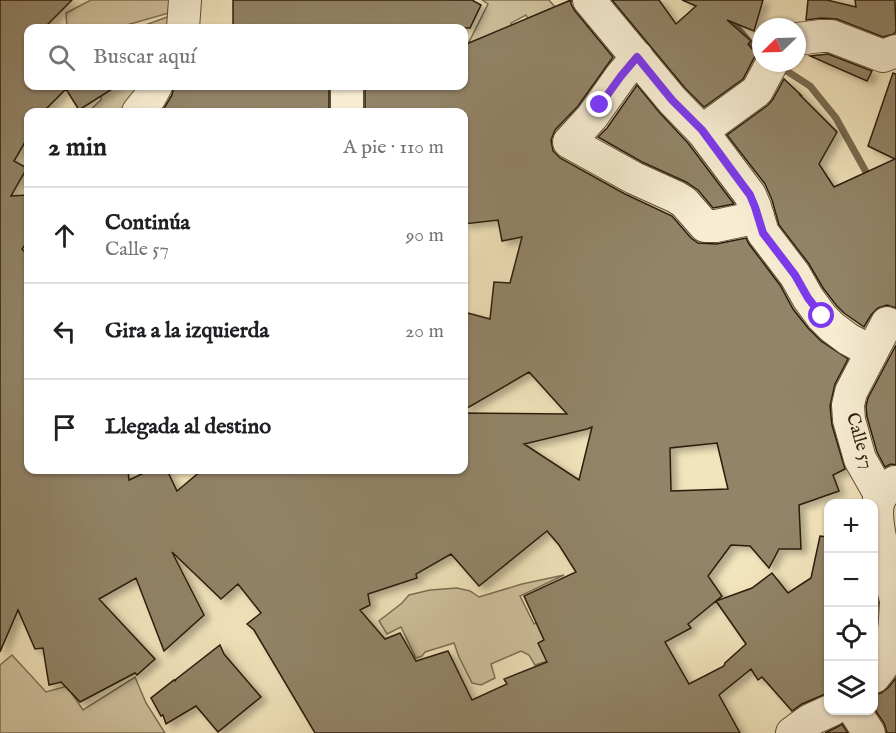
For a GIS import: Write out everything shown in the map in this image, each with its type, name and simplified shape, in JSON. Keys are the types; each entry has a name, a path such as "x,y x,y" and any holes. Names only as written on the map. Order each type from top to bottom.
{"street":[{"path":"183,24 185,0"},
{"path":"589,0 672,100 702,130 750,195 763,233 822,316 848,339 872,352"},
{"path":"806,38 831,36 883,56 896,51"},
{"path":"637,57 592,117 569,142 634,178 676,196 705,226 716,226 758,217"},
{"path":"702,130 757,91 767,72"},
{"path":"141,108 154,90"},
{"path":"347,90 347,108"},
{"name":"Calle 57","path":"878,670 892,646 894,591 882,545 885,497 860,459 849,420 848,405 851,392 887,323"},
{"path":"792,733 810,720 824,714"},
{"path":"857,715 869,733"}],"shaded area":[{"path":"91,0 174,0 176,11 130,24 67,24 66,13"},
{"path":"482,0 549,0 561,14 531,26 526,15 511,23 516,35 485,50 469,42 488,4"},
{"path":"178,13 174,24 148,24"},
{"path":"101,90 148,90 134,108 92,108 101,100"},
{"path":"564,575 520,596 534,624 561,611 557,658 535,665 529,655 521,651 491,664 495,678 481,685 472,683 454,643 425,652 416,658 401,627 387,634 379,621 409,595 430,590 457,588 470,591 479,597 522,584"},
{"path":"12,655 46,692 67,686 83,710 135,677 146,703 165,733 0,733 0,665"}],"building":[{"path":"0,0 72,0 48,24 24,24 24,90 65,90 47,108 24,108 24,144 14,161 24,166 24,173 11,196 24,195 24,246 22,249 24,251 24,474 128,474 129,480 142,474 169,474 177,491 197,474 468,474 468,413 567,414 529,372 468,408 468,313 490,319 494,282 510,283 522,237 502,241 498,220 468,224 468,108 365,108 365,90 468,90 468,43 571,0 575,11 613,57 578,106 555,130 551,140 553,151 560,158 625,194 672,216 698,243 716,244 746,238 808,328 821,341 848,359 835,384 830,406 832,425 845,469 833,475 839,491 799,505 801,549 779,549 769,568 750,546 731,545 708,576 722,596 688,624 691,628 665,642 689,684 724,666 746,644 716,601 752,588 772,573 788,593 811,578 820,536 824,536 824,695 792,711 762,677 758,680 751,669 719,695 740,733 315,733 254,630 247,624 261,613 238,584 221,599 172,552 204,615 164,651 136,578 99,599 155,659 137,675 135,673 80,702 61,682 49,685 43,648 35,649 18,610 0,652","holes":["592,427 579,480 524,444 587,429","717,443 728,489 671,491 670,448","547,531 576,572 524,596 544,640 538,643 547,662 504,679 507,684 472,700 448,651 416,661 400,633 385,639 360,610 370,605 368,594 417,578 416,574 451,554 479,586"]},
{"path":"233,0 472,0 481,5 470,28 468,24 233,24"},
{"path":"612,0 659,0 676,24 696,6 682,0 763,0 758,18 752,18 752,30 727,20 751,41 748,44 752,49 752,62 743,79 704,107 685,88"},
{"path":"808,0 827,0 856,7 855,0 895,0 896,31 894,34 883,37 837,19 806,20"},
{"path":"828,54 872,71 867,81 810,56"},
{"path":"893,73 896,74 896,308 887,305 878,308 864,327 844,313 823,288 809,264 779,225 765,184 727,135 768,105 784,79 837,132 819,164 834,187 895,159 868,146"},
{"path":"637,85 688,143 734,204 713,208 698,190 686,182 642,162 598,137 607,128"},
{"path":"67,90 111,90 82,108 78,108"},
{"path":"173,90 329,90 329,108 164,108"},
{"path":"896,345 896,465 891,464 885,467 877,452 866,406"},
{"path":"220,645 224,654 261,697 218,732 196,706 166,724 163,715 161,716 151,698"},
{"path":"896,678 896,733 887,733 878,714 878,694 888,688"},
{"path":"842,724 848,733 825,733 839,726"}],"waterway":[{"path":"727,16 752,45"},
{"path":"788,72 810,86 836,118 870,179"}],"route":[{"path":"600,105 637,57 672,100 702,130 750,195 763,233 822,316"}]}
